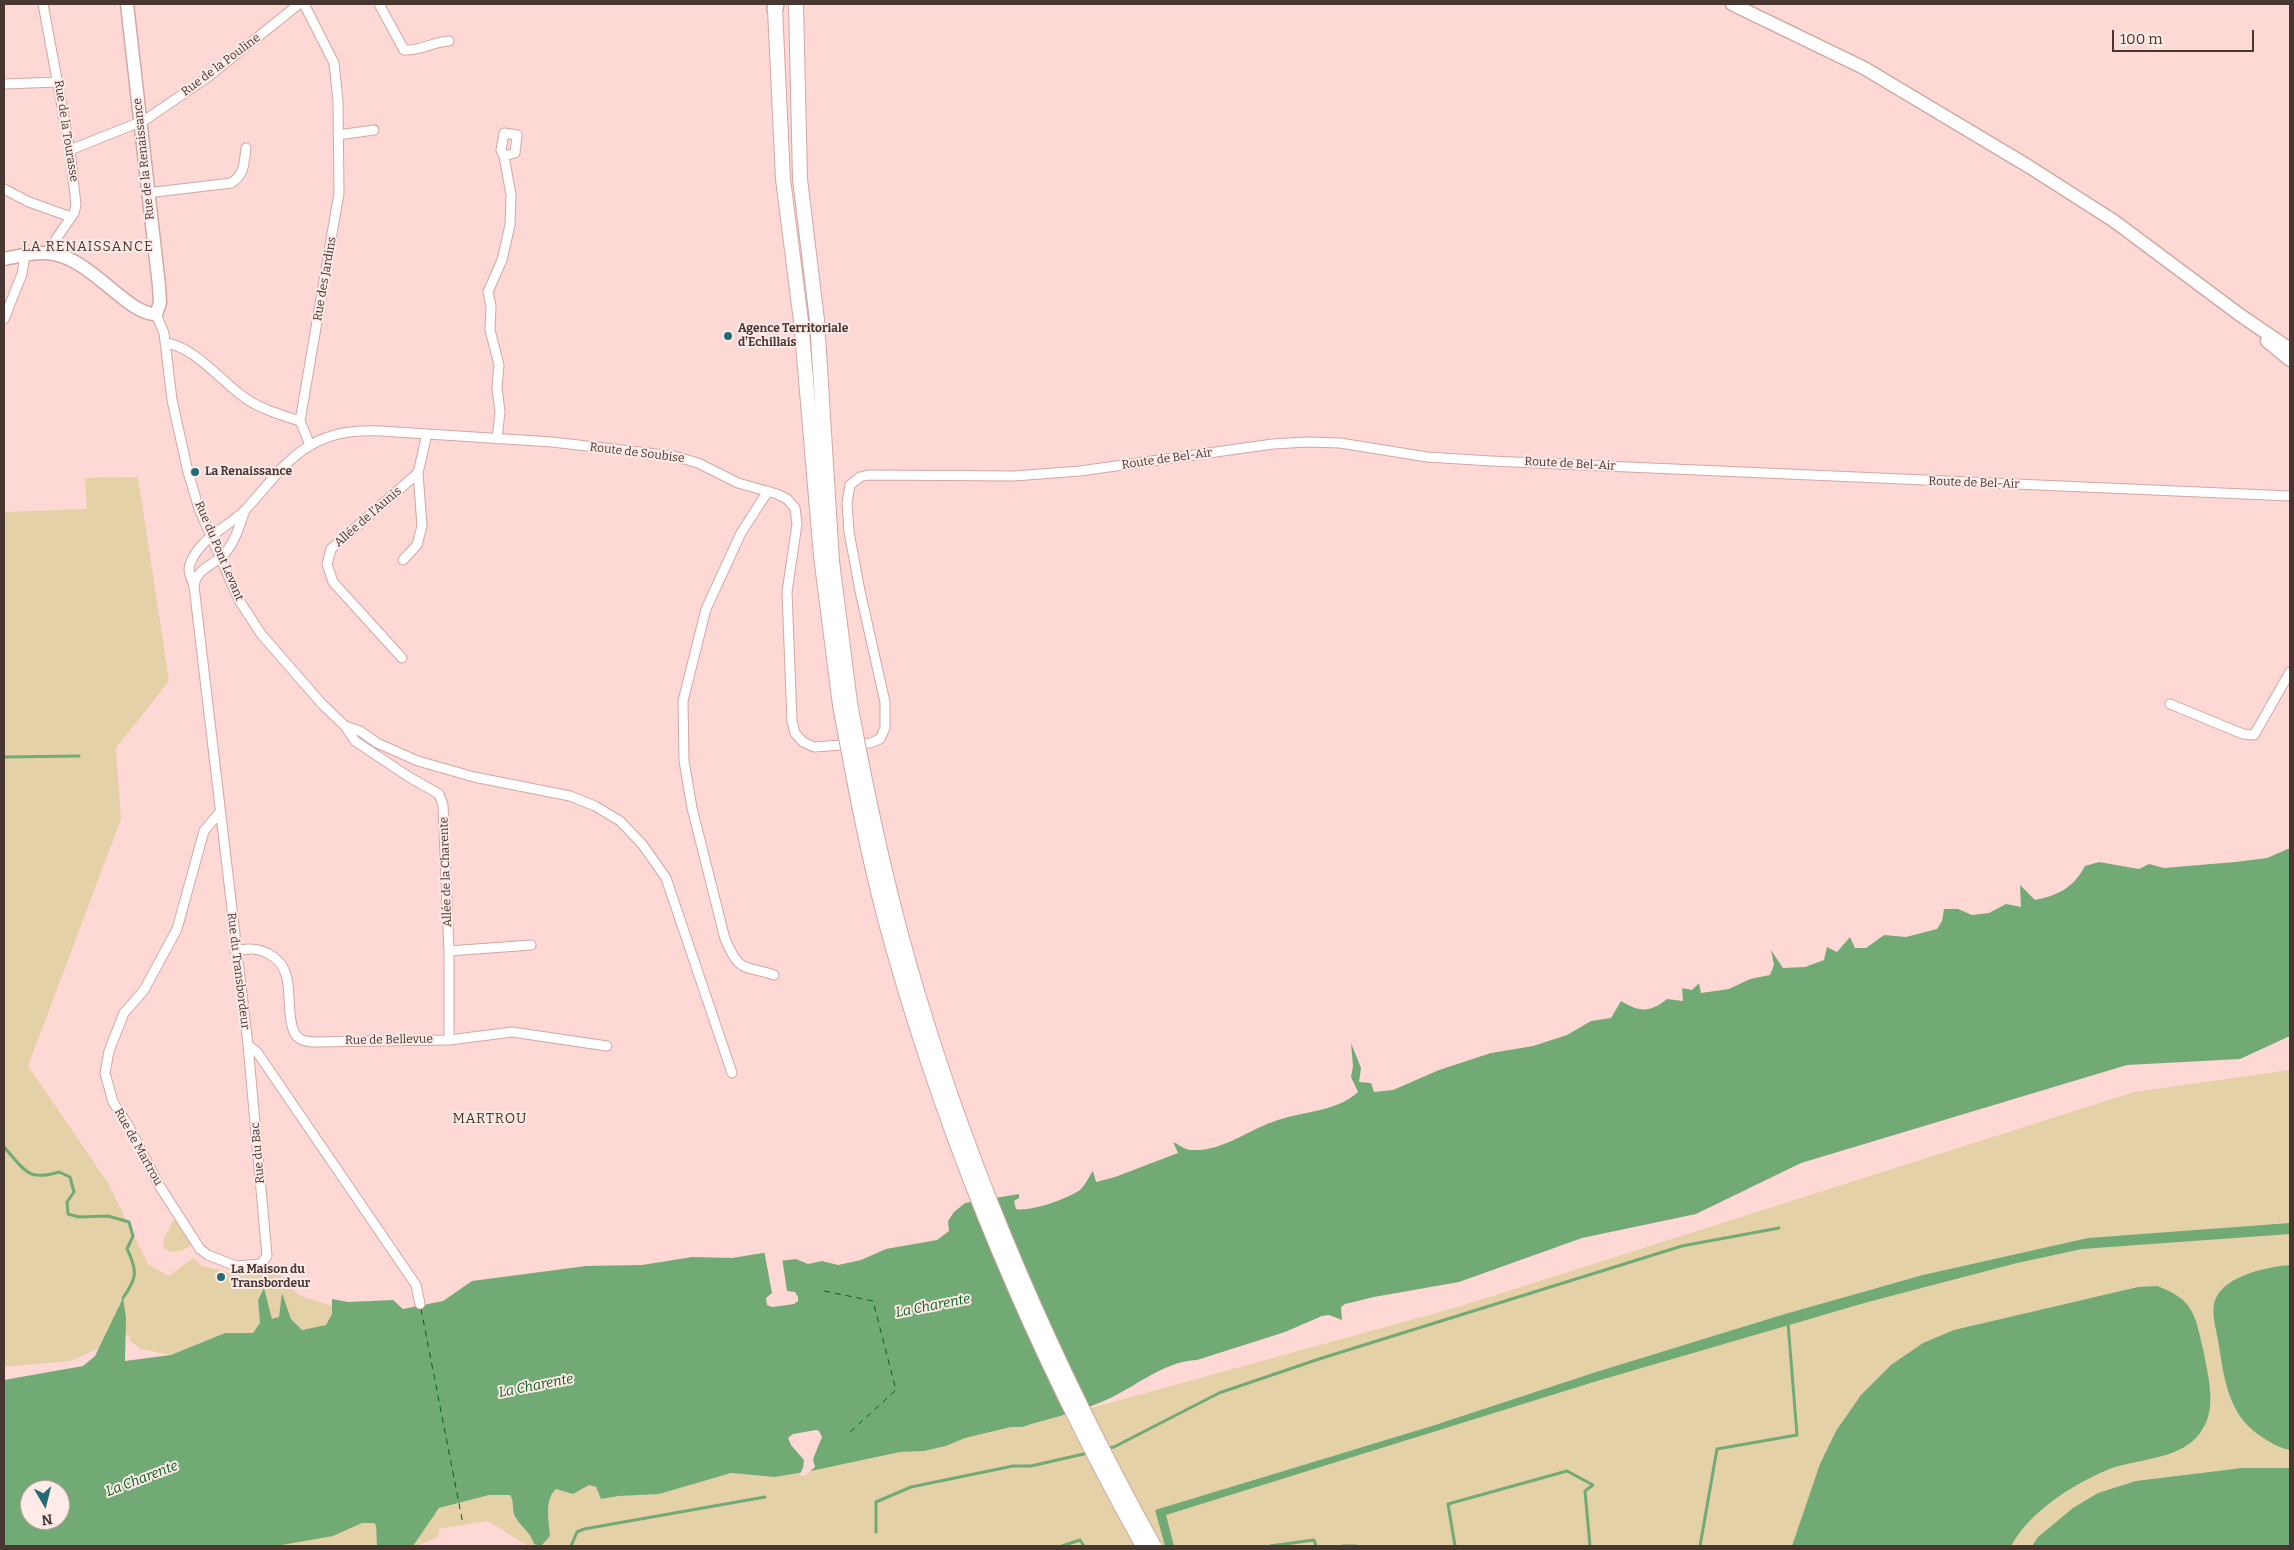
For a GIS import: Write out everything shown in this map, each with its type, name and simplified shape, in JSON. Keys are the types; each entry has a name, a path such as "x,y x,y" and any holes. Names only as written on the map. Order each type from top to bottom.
{"main road":[{"name":"Rue de la Renaissance","path":"127,4 159,286 160,303 156,314"},
{"path":"796,4 800,179 817,320 832,561 845,704 890,892 918,994 954,1107 980,1178 1033,1305 1096,1438 1154,1546"},
{"path":"1732,4 1864,68 2035,170 2114,221 2240,316 2290,348"},
{"path":"775,6 783,179 801,321 821,556 859,805 892,946 928,1064 994,1241 1050,1368 1142,1546"},
{"path":"4,259 25,255 53,254 70,259 86,268 139,310 156,314"},
{"path":"2240,316 2290,360"}],"street":[{"name":"Rue de la Tourasse","path":"43,4 70,150 76,205 71,218 57,236 53,254"},
{"name":"Rue de la Pouline","path":"70,150 140,123 208,77 299,4"},
{"name":"Rue des Jardins","path":"300,421 339,193 338,101 334,63 304,4"},
{"path":"379,4 404,50 419,51 434,42 449,41"},
{"path":"4,84 58,82"},
{"path":"338,136 374,130"},
{"path":"147,193 231,183 237,180 243,171 246,148"},
{"path":"497,439 500,412 497,388 499,365 490,330 491,306 488,292 502,260 510,225 511,195 504,156"},
{"path":"4,189 29,202 71,218"},
{"path":"4,319 22,274 25,255"},
{"name":"Rue du Pont Levant","path":"156,314 166,343 172,400 183,454 199,509 239,600 261,634 322,704 345,726 356,741 409,777 440,794"},
{"path":"166,343 185,350 246,399 274,413 300,421 310,445"},
{"name":"Route de Soubise","path":"310,445 339,433 360,430 552,442 674,456 698,463 738,483 768,491 786,499 791,503 796,513 796,538 788,574 787,592 789,682 795,733 803,742 814,747 870,743 880,739 886,728 886,702 860,592 850,532 848,492 853,482"},
{"name":"Allée de l'Aunis","path":"403,560 417,545 422,526 418,474 427,434"},
{"name":"Route de Bel-Air","path":"853,482 860,477 868,475 1014,476 1080,471 1272,444 1307,442 1367,446 1427,457 2290,496"},
{"name":"Rue du Transbordeur","path":"310,445 284,465 244,510 210,536 189,565 189,572 194,586 235,951 248,1046 257,1052 416,1285 420,1304"},
{"name":"Allée de l'Aunis","path":"402,658 333,582 327,564 330,549 418,474"},
{"path":"768,491 741,533 706,610 683,701 682,721 684,762 692,808 725,939 732,956 745,969 774,976"},
{"name":"Rue du Transbordeur","path":"194,586 199,572 220,558 229,548 244,510"},
{"path":"2170,704 2243,734 2254,735 2290,672"},
{"path":"345,726 360,730 377,743 418,761 474,777 570,796 595,806 620,821 642,844 666,878 732,1073"},
{"name":"Allée de la Charente","path":"440,794 443,805 449,951 449,1040"},
{"name":"Rue de Martrou","path":"220,812 204,831 177,929 144,990 124,1013 109,1051 105,1073 113,1102 128,1125 159,1184 200,1249 213,1258 236,1266 255,1266 266,1260"},
{"path":"449,951 531,945"},
{"name":"Rue de Bellevue","path":"235,951 247,948 261,950 276,957 284,968 289,986 294,1033 302,1041 449,1040 512,1032 607,1046"},
{"name":"Rue du Bac","path":"248,1046 266,1260"}],"shaded area":[{"path":"138,477 169,681 116,748 121,819 28,1066 108,1183 148,1264 169,1276 193,1258 202,1266 242,1276 263,1272 280,1275 289,1287 301,1296 332,1306 332,1314 326,1325 302,1330 291,1319 282,1294 279,1318 272,1319 264,1289 258,1300 260,1323 253,1333 225,1333 171,1355 141,1349 130,1341 129,1334 71,1361 4,1367 4,512 87,509 85,478"},
{"path":"2290,1070 2290,1546 528,1546 488,1521 439,1529 438,1537 417,1546 404,1546 438,1509 438,1515 439,1508 489,1495 510,1495 516,1518 531,1537 534,1544 550,1536 549,1505 552,1494 556,1489 573,1494 589,1485 596,1487 601,1499 656,1493 731,1473 775,1477 900,1452 924,1451 946,1446 965,1438 1011,1427 1022,1427 1458,1307 2134,1092"},
{"path":"172,1221 180,1222 192,1243 181,1251 171,1252 164,1247 163,1240 171,1227"},
{"path":"380,1520 388,1546 208,1546"}],"water":[{"name":"La Charente","path":"2290,848 2290,1036 2240,1059 2127,1065 1801,1163 1696,1214 1582,1238 1459,1282 1345,1304 1341,1307 1342,1320 1329,1315 1322,1316 1285,1332 1197,1360 1171,1365 1099,1403 1022,1427 1011,1427 965,1438 946,1446 924,1451 900,1452 775,1477 731,1473 659,1494 601,1499 596,1487 589,1485 573,1494 556,1489 552,1494 549,1505 550,1536 541,1546 534,1544 531,1537 516,1518 510,1495 489,1495 439,1508 413,1546 377,1546 376,1525 374,1523 362,1523 333,1536 276,1546 4,1546 4,1380 83,1366 95,1356 123,1298 126,1318 125,1361 171,1355 225,1333 253,1333 260,1323 258,1300 264,1288 272,1319 279,1317 282,1293 291,1319 302,1330 326,1325 332,1314 332,1299 348,1302 393,1300 403,1309 443,1301 472,1281 586,1266 642,1265 692,1257 732,1258 769,1252 772,1262 796,1259 808,1264 822,1261 838,1265 861,1260 886,1249 937,1240 949,1231 948,1221 954,1212 965,1203 1019,1194 1019,1198 1014,1201 1016,1209 1039,1207 1058,1201 1080,1190 1093,1171 1096,1182 1115,1177 1178,1153 1173,1142 1189,1150 1203,1150 1225,1144 1278,1120 1340,1104 1358,1092 1351,1077 1353,1066 1351,1043 1361,1068 1359,1082 1371,1083 1374,1092 1393,1090 1439,1070 1491,1053 1533,1046 1567,1035 1591,1021 1611,1018 1621,1001 1639,1009 1650,1009 1667,999 1683,1001 1682,988 1692,990 1699,983 1701,993 1729,989 1750,979 1770,975 1774,965 1771,950 1783,968 1805,967 1824,960 1827,947 1837,952 1850,937 1855,948 1866,948 1884,935 1906,937 1937,929 1942,921 1944,909 1958,909 1972,915 1989,913 2006,904 2021,907 2020,885 2035,900 2044,898 2058,893 2070,885 2076,880 2085,866 2099,862 2139,869 2149,864 2164,868 2267,858"},
{"path":"2290,1223 2290,1234 2082,1249 2017,1263 1868,1302 1597,1381 1166,1515 1174,1546 1165,1546 1155,1510 1432,1426 1593,1373 1785,1314 1923,1275 2088,1238"},
{"path":"2290,1265 2290,1450 2282,1448 2259,1435 2240,1416 2225,1380 2213,1313 2216,1298 2229,1283 2259,1270"},
{"path":"2157,1286 2178,1296 2185,1302 2198,1326 2203,1349 2210,1384 2209,1412 2200,1434 2190,1444 2178,1451 2107,1470 2093,1476 2066,1492 2040,1511 2019,1533 2011,1546 1792,1546 1820,1464 1836,1431 1861,1395 1891,1365 1923,1343 1954,1330 2138,1287"},
{"path":"2242,1468 2290,1468 2290,1546 2032,1546 2038,1537 2073,1508 2098,1493 2136,1481"}],"pier":[{"path":"768,1249 771,1251 773,1260 782,1258 787,1291 795,1292 798,1297 798,1301 794,1304 772,1307 767,1305 766,1298 772,1293 764,1250"},
{"path":"819,1431 822,1437 813,1459 815,1467 806,1475 799,1476 804,1460 791,1445 788,1438 793,1434"}],"waterway":[{"path":"4,757 79,756"},
{"path":"4,1147 27,1172 40,1175 59,1172 70,1177 74,1192 67,1202 68,1214 79,1217 108,1216 129,1222 133,1236 127,1249 133,1263 134,1274 131,1285 123,1298"},
{"path":"1107,1448 1114,1447 1219,1393 1319,1359 1682,1246 1779,1228"},
{"path":"1700,1546 1717,1449 1797,1435 1788,1323"},
{"path":"876,1532 876,1502 911,1487 1013,1466 1031,1466 1088,1453"},
{"path":"1455,1546 1448,1504 1567,1471 1593,1485 1585,1491 1590,1546"},
{"path":"571,1546 577,1532 584,1529 765,1497"},
{"path":"1062,1546 1080,1540 1084,1546"},
{"path":"1270,1546 1314,1540 1316,1546"},
{"path":"1343,1546 1356,1546"}],"ferry route":[{"path":"824,1291 873,1301 896,1390 849,1433"},
{"path":"421,1309 463,1524"}],"place":[{"name":"Agence Territoriale d'Echillais","path":"728,336"},
{"name":"La Renaissance","path":"195,472"},
{"name":"La Maison du Transbordeur","path":"221,1277"}],"district":[{"name":"LA RENAISSANCE","path":"88,247"},
{"name":"MARTROU","path":"490,1119"}]}
